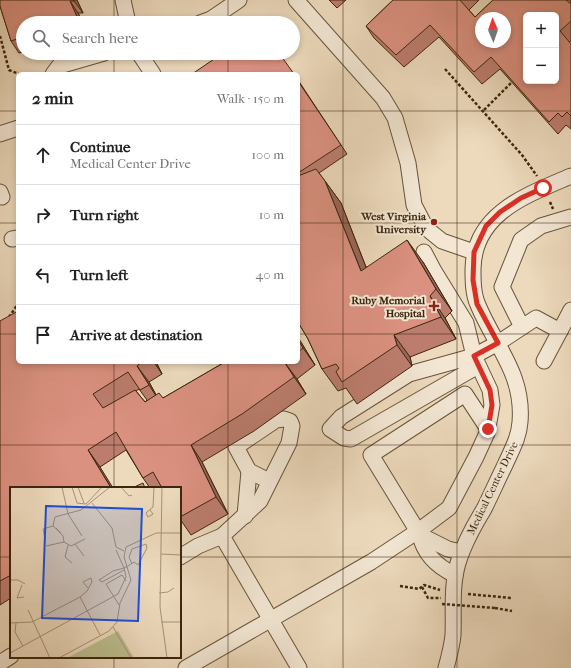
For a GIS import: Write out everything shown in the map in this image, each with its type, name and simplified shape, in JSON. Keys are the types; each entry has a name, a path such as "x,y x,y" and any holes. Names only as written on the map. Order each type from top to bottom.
{"street":[{"path":"123,0 126,16"},
{"path":"215,16 239,0"},
{"path":"296,0 382,98 395,118 408,164 414,205 426,228 442,240 474,252"},
{"path":"55,72 59,66 80,60"},
{"path":"144,60 152,72"},
{"path":"0,134 16,129"},
{"name":"Medical Center Drive","path":"446,668 452,636 455,575 461,552 470,530 484,508 514,444 520,424 518,389 509,363 477,304 473,280 474,252 486,226 500,212 521,198 571,176"},
{"path":"522,327 502,287 521,240 541,226 571,217"},
{"path":"186,668 419,534 449,508 476,457 488,429 492,405 490,390 476,361 466,323 434,271 419,256 442,240"},
{"path":"544,361 571,310"},
{"path":"476,361 408,374 341,417 330,429 344,438 351,439 476,361 498,343 536,318 560,331"},
{"path":"455,575 442,569 423,547 419,534 372,455 465,394 488,429"},
{"path":"181,556 198,546 222,536 245,516 260,501 290,443 292,426 290,421 284,419 276,420 236,447 249,471 245,516"},
{"path":"249,471 269,481"},
{"path":"419,534 448,549 461,552"},
{"path":"222,536 299,668"},
{"path":"0,663 10,657"}],"path":[{"path":"0,36 9,70 16,73"},
{"path":"445,69 484,110 522,154 538,178"},
{"path":"484,110 512,82"},
{"path":"6,321 16,307"},
{"path":"400,586 419,589 424,585 436,590 446,590"},
{"path":"422,587 428,598 442,598 442,604 495,608 512,611"},
{"path":"465,593 511,598"}],"building":[{"path":"0,0 74,0 70,1 77,16 16,16 16,39 11,41 0,6"},
{"path":"393,0 460,0 475,17 475,48 511,48 511,12 480,12 493,0 566,0 571,4 571,21 560,31 571,44 571,116 567,112 562,117 558,113 549,122 491,57 474,72 430,25 396,55 366,26"},
{"path":"213,60 284,60 293,72 195,72"},
{"path":"300,84 341,145 300,172"},
{"path":"316,169 325,181 361,271 407,240 436,289 430,296 441,317 394,335 397,345 342,382 336,372 339,368 336,364 322,369 300,325 300,175"},
{"path":"16,312 16,364 140,364 137,366 149,385 140,390 128,372 93,394 103,408 135,390 145,402 159,393 163,398 222,364 286,364 294,377 242,414 191,445 216,497 181,516 181,487 161,487 153,472 143,478 116,432 88,450 110,487 10,487 10,576 0,581 0,321"},
{"path":"300,343 303,348 300,350"},
{"path":"143,483 145,487 134,487"}],"place":[{"name":"West Virginia University","path":"434,222"},
{"name":"Ruby Memorial Hospital","path":"434,306"}],"route":[{"path":"488,429 492,405 490,390 474,356 498,343 477,304 473,280 474,252 486,226 500,212 521,198 543,188"}]}
